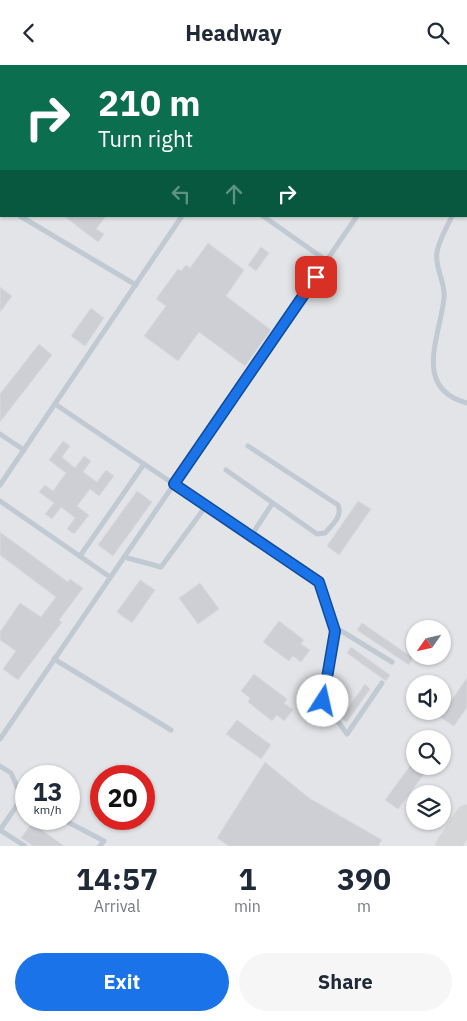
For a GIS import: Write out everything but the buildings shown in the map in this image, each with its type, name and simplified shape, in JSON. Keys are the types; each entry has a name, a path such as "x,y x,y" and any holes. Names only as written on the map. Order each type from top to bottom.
{"lane":[{"path":"22,217 136,285"},
{"path":"0,485 181,217"},
{"path":"264,217 327,261"},
{"path":"0,739 356,217"},
{"path":"452,217 437,253 445,296 432,357 435,381 444,392 467,403"},
{"path":"55,404 319,582 335,631 323,701 347,734 382,683"},
{"path":"0,434 24,450"},
{"path":"226,470 272,504 320,535 325,533 340,513 340,509 335,502 248,446"},
{"path":"80,556 144,464"},
{"path":"0,501 110,577"},
{"path":"250,536 272,504"},
{"path":"124,557 161,567 206,506"},
{"path":"333,625 392,662"},
{"path":"54,659 170,730"},
{"path":"0,766 11,773 15,781"},
{"path":"15,811 0,830 25,846"},
{"path":"80,828 104,841 100,846"}],"shaded area":[{"path":"0,217 467,217 467,846 0,846"}],"taxiway":[{"path":"448,846 467,817"}],"route":[{"path":"316,277 174,484 319,582 335,631 323,701"}]}
